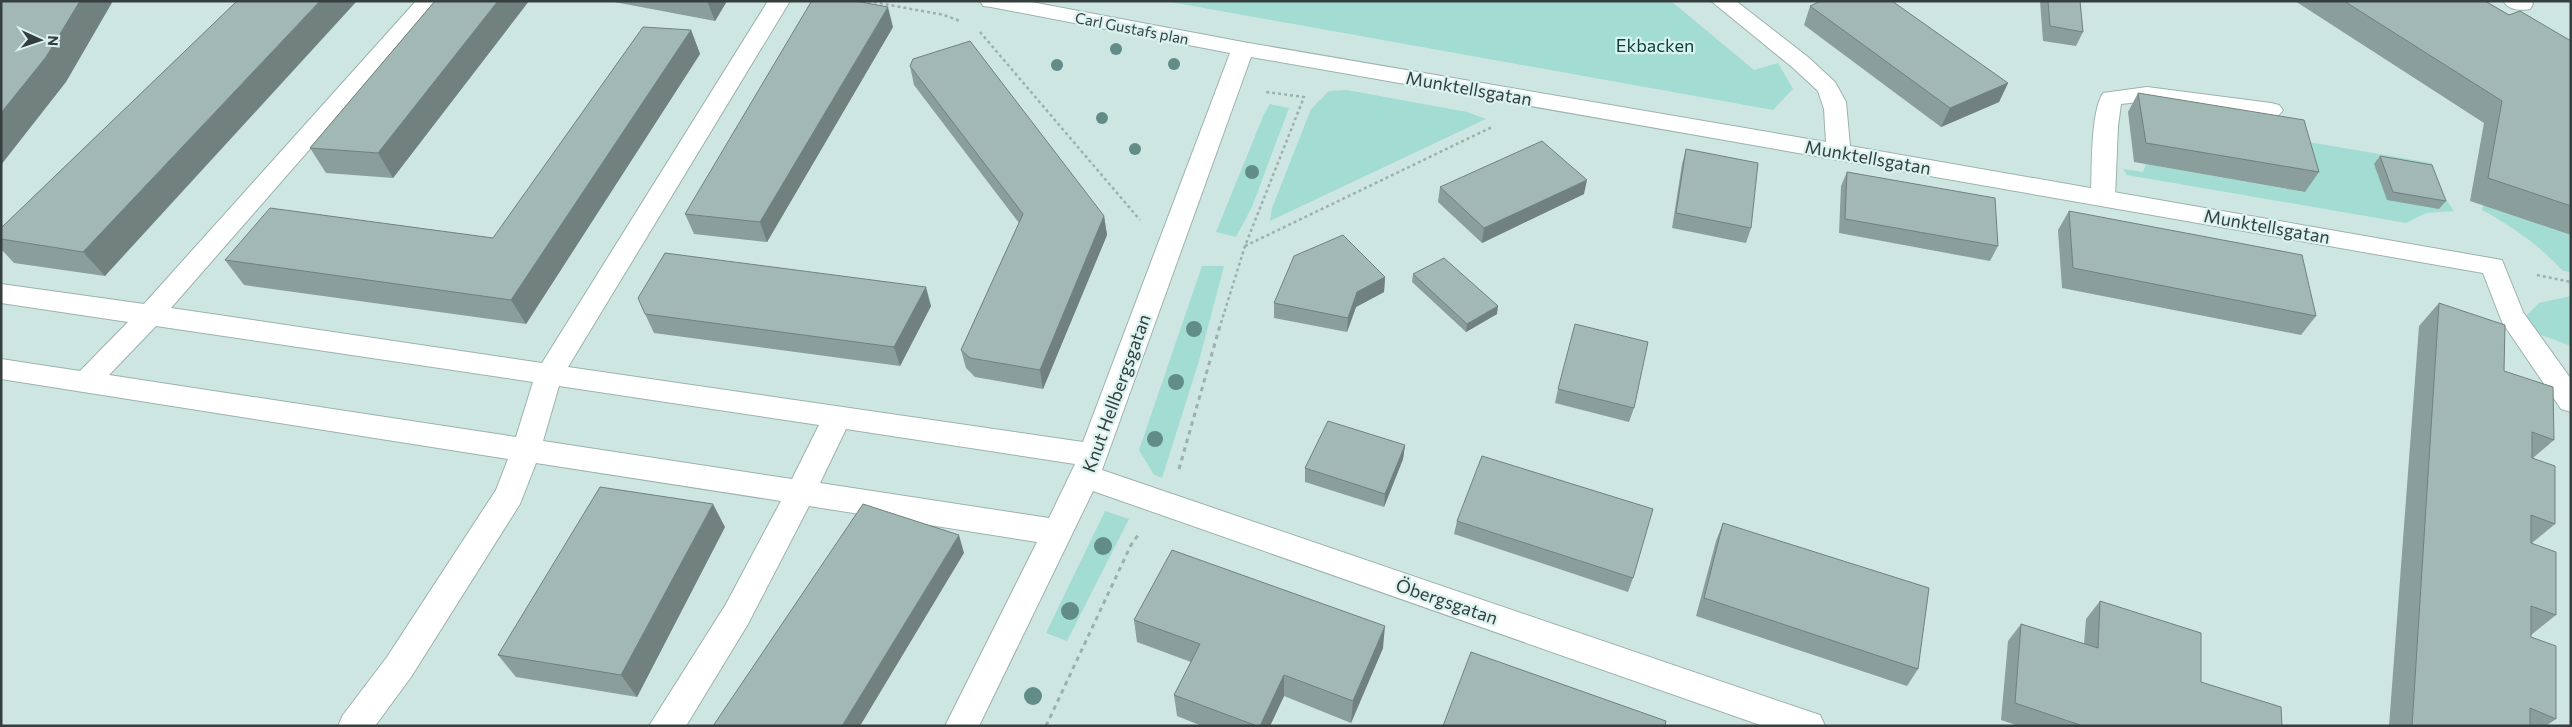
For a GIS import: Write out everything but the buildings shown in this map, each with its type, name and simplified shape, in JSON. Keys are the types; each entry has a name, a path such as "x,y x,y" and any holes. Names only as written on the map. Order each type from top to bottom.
{"street":[{"path":"86,382 150,315 428,1"},
{"path":"355,726 399,667 509,496 526,450 549,374 779,1"},
{"name":"Carl Gustafs plan","path":"991,1 1244,49"},
{"path":"1722,1 1790,53 1832,93 1837,116 1838,152"},
{"name":"Munktellsgatan","path":"1244,49 2493,266 2511,315 2571,401"},
{"name":"Knut Hellbergsgatan","path":"962,726 1089,466 1244,49"},
{"path":"2104,198 2106,126 2111,98 2147,94 2271,110"},
{"name":"Öbergsgatan","path":"1,293 838,417 1089,466 1162,503 1758,718 1808,726"},
{"path":"1,369 1057,532"},
{"path":"666,726 689,694 747,597 838,417"}],"path":[{"path":"868,1 944,15 969,25"},
{"path":"977,28 1136,217 1171,244"},
{"path":"1046,726 1084,649 1131,545 1162,503 1176,479 1208,362 1245,246 1304,97"},
{"path":"1245,246 1544,101"}],"green space":[{"name":"Ekbacken","path":"1165,1 1671,1 1754,70 1778,63 1793,89 1773,110"},
{"path":"1347,90 1467,112 1486,119 1270,221 1272,208 1311,109 1329,91"},
{"path":"1270,104 1289,108 1252,207 1236,237 1216,232 1264,114"},
{"path":"2291,139 2432,163 2438,187 2454,211 2426,213 2406,223 2127,175 2123,169 2143,172 2146,164 2304,192"},
{"path":"2483,205 2571,235 2571,272 2563,271 2525,237 2482,210"},
{"path":"1202,266 1224,266 1199,361 1162,478 1154,475 1139,450"},
{"path":"2571,296 2571,346 2536,333 2525,317 2539,303"},
{"path":"1105,511 1129,519 1067,641 1046,633"}]}
